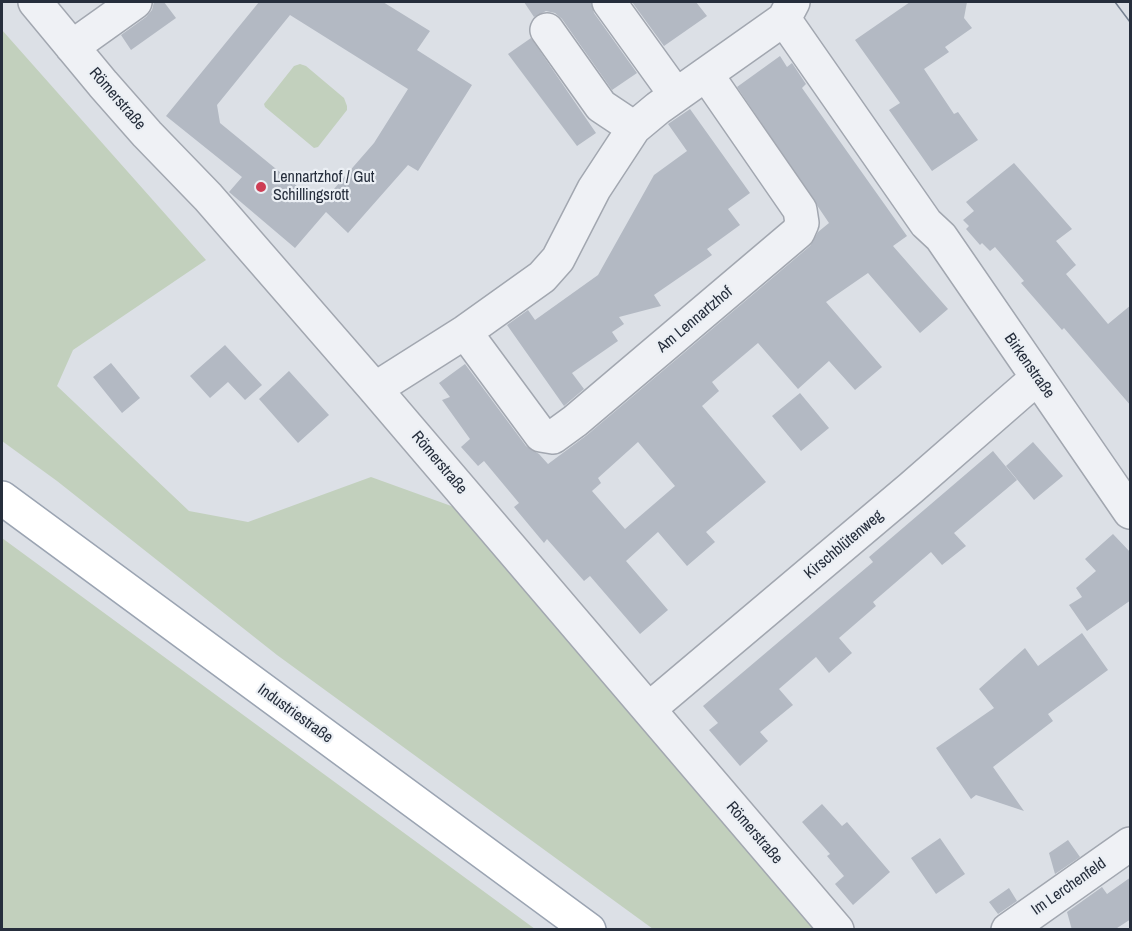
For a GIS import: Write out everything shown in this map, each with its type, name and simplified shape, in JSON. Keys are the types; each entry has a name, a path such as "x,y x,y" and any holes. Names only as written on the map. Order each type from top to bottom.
{"main road":[{"name":"Industriestraße","path":"2,498 589,930"}],"street":[{"name":"Römerstraße","path":"35,2 147,134 208,197 375,389 837,930"},
{"path":"72,47 135,2"},
{"path":"609,2 676,95"},
{"path":"375,389 465,332 542,278 558,260 594,189 634,128 788,10"},
{"name":"Birkenstraße","path":"788,10 810,56 926,223 941,237 1131,512"},
{"path":"547,30 601,106 634,128"},
{"name":"Am Lennartzhof","path":"465,332 541,435 553,437 575,422 798,232 802,223 800,210 706,74"},
{"name":"Kirschblütenweg","path":"649,709 911,488 1037,378"},
{"name":"Im Lerchenfeld","path":"1008,930 1131,844"}],"green space":[{"path":"2,30 206,260 73,350 57,386 189,511 248,522 371,477 454,507 816,929 653,929 277,655 57,481 2,441"},
{"path":"300,64 306,66 344,98 347,106 347,110 318,147 314,148 264,104 294,66"},
{"path":"2,538 535,929 2,929"}],"building":[{"path":"154,2 164,2 176,18 131,50 121,35 146,17 152,10"},
{"path":"259,2 383,2 430,31 417,50 472,85 418,171 408,165 348,233 326,212 295,248 229,192 242,177 166,116","holes":["290,15 408,89 374,143 320,205 220,123 217,105"]},
{"path":"524,2 591,2 594,13 637,73 612,90 562,19 555,13 546,11 534,17"},
{"path":"632,2 696,2 707,16 664,46"},
{"path":"910,2 967,2 964,18 972,28 945,47 949,52 924,69 954,114 958,112 978,140 932,171 889,110 900,103 855,40"},
{"path":"531,38 596,133 577,146 508,54"},
{"path":"780,56 787,67 792,63 806,84 802,88 907,236 893,246 948,309 920,333 868,273 826,302 882,367 855,390 829,361 798,389 758,343 712,382 719,391 702,406 766,482 706,532 715,542 687,566 658,532 626,561 668,610 640,634 590,576 584,581 547,539 544,543 514,507 519,503 484,461 478,466 461,447 470,439 442,400 450,397 439,383 465,364 526,446 539,454 548,464 587,435 810,246 818,232 829,223 737,87","holes":["638,442 675,486 625,529 592,491 601,483 598,478"]},
{"path":"690,109 750,193 728,209 740,225 707,249 712,255 654,295 661,306 619,317 624,324 612,332 618,341 572,373 584,389 564,406 507,325 528,310 535,320 598,275 654,175 687,151 668,124"},
{"path":"1014,163 1072,229 1056,241 1076,265 1066,274 1108,324 1131,305 1131,406 1064,328 1062,330 1021,283 1024,281 995,247 990,251 982,243 980,245 966,229 969,226 963,220 974,211 966,202"},
{"path":"225,345 262,385 245,400 228,382 210,398 190,376"},
{"path":"111,363 140,398 122,413 93,377"},
{"path":"289,371 329,415 298,443 259,399"},
{"path":"800,393 829,428 801,451 772,416"},
{"path":"1033,442 1063,476 1034,500 1006,466"},
{"path":"993,451 1017,480 954,533 966,546 942,565 931,552 873,602 876,606 839,638 852,653 829,673 816,657 779,689 793,705 760,732 768,741 740,766 709,730 718,723 703,706 873,562 869,557"},
{"path":"1113,534 1131,553 1131,600 1087,631 1069,605 1082,597 1076,588 1096,571 1085,559"},
{"path":"1082,633 1108,670 1048,714 1053,721 993,767 1024,811 976,795 971,799 936,748 994,708 979,689 1025,648 1038,666"},
{"path":"822,804 842,826 847,822 890,872 853,905 835,884 844,876 827,856 830,854 802,822"},
{"path":"940,838 965,874 936,894 911,858"},
{"path":"1068,840 1080,857 1055,874 1049,853"},
{"path":"1131,877 1131,919 1114,930 1072,930 1067,912 1102,887 1107,894"},
{"path":"1009,888 1017,901 998,914 989,902"}],"tram line":[{"path":"1115,2 1130,22"}],"place":[{"name":"Lennartzhof / Gut Schillingsrott","path":"261,187"}]}
